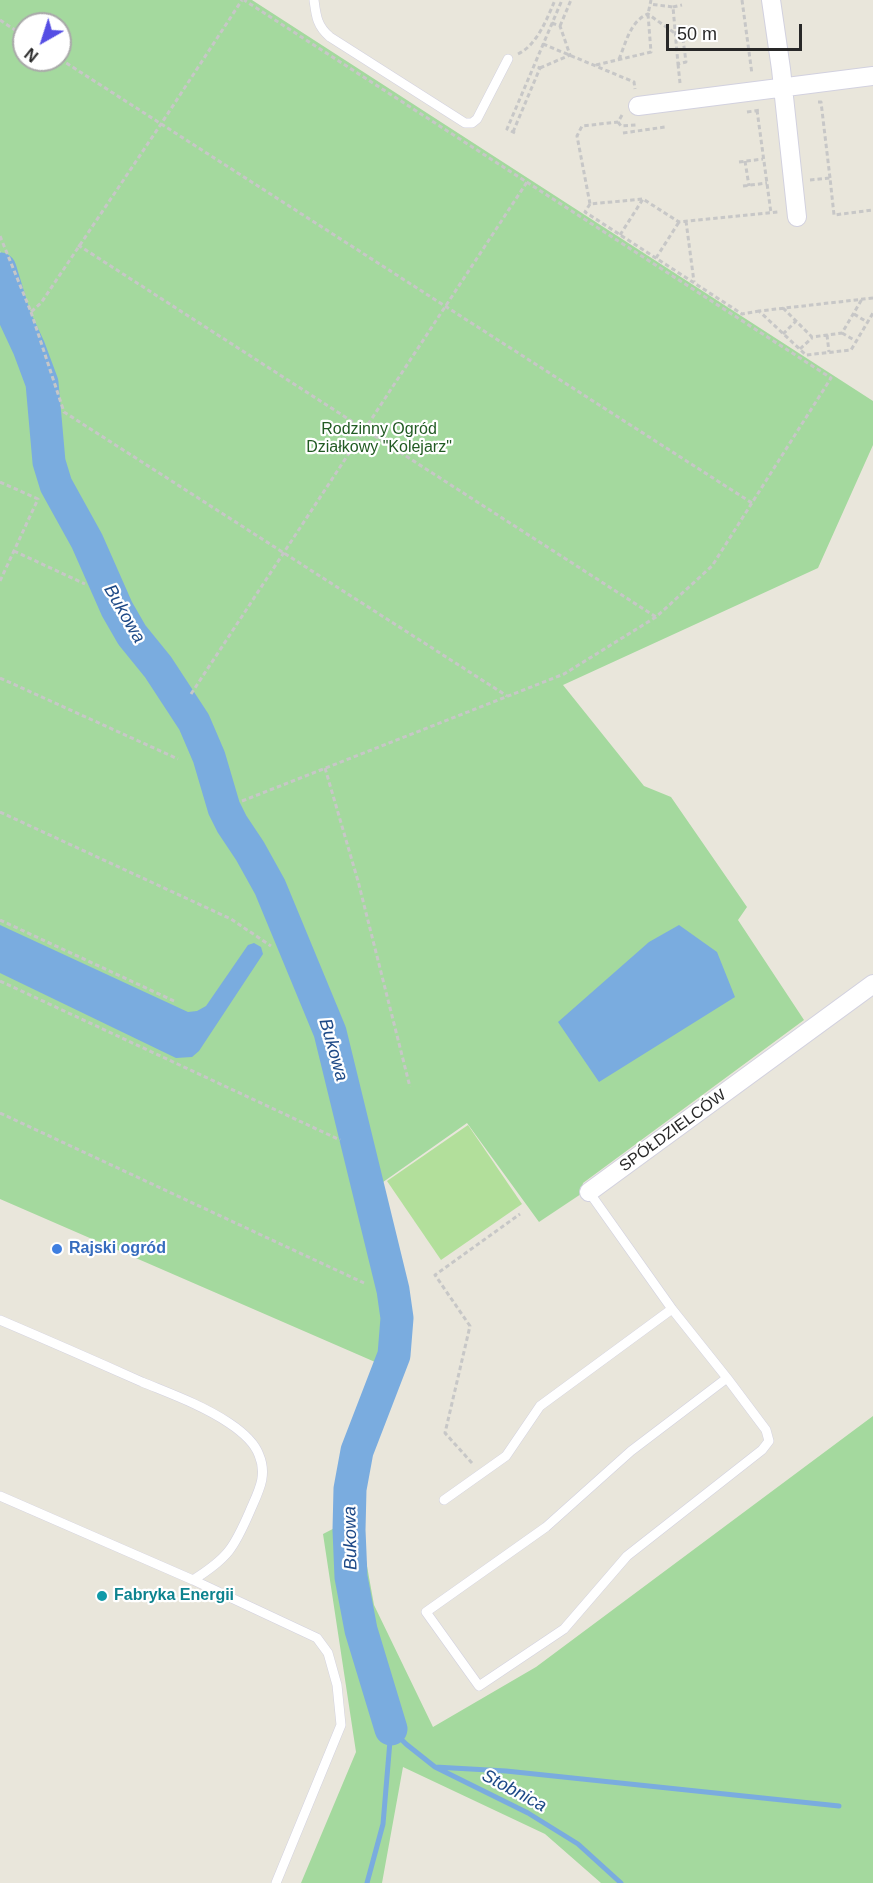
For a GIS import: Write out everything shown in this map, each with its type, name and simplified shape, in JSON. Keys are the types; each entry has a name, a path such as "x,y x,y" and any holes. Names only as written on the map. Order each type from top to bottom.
{"street":[{"path":"771,0 797,214"},
{"path":"634,115 783,87 873,76"},
{"name":"SPÓŁDZIELCÓW","path":"589,1192 873,984"}],"lane":[{"path":"314,0 320,28 330,37 465,123 472,123 477,119 508,59"},
{"name":"SPÓŁDZIELCÓW","path":"589,1192 672,1309 727,1378 766,1430 769,1441 762,1450 627,1556 564,1629 479,1686 426,1612 546,1527 631,1451 727,1378"},
{"path":"444,1500 506,1456 540,1406 672,1309"},
{"path":"0,1320 189,1402 227,1422 248,1438 259,1453 263,1466 263,1482 239,1536 227,1555 193,1580"},
{"path":"0,1496 193,1580 317,1638 328,1653 337,1685 341,1725 276,1883"}],"path":[{"path":"31,312 41,303 243,0 831,378 712,566 656,617 564,674 242,801"},
{"path":"508,59 525,50 545,24 555,0"},
{"path":"540,68 514,132 507,129 561,0"},
{"path":"570,0 560,26 570,55"},
{"path":"595,66 651,52 648,14 651,2 673,7 682,5"},
{"path":"648,14 675,33 683,39 686,62 678,64 675,33 673,7"},
{"path":"620,59 632,27 648,14"},
{"path":"552,23 560,26"},
{"path":"675,33 685,28"},
{"path":"543,44 634,82 634,115 621,126"},
{"path":"534,66 540,68 570,55"},
{"path":"72,67 752,503"},
{"path":"521,95 528,98"},
{"path":"745,112 821,102 834,215 873,210"},
{"path":"634,115 618,122 582,126 577,136 590,204 585,213 742,314 873,298"},
{"path":"618,122 623,134 665,128 664,121"},
{"path":"739,162 764,159"},
{"path":"745,161 749,186"},
{"path":"793,181 830,178"},
{"path":"190,694 527,182"},
{"path":"742,186 767,183"},
{"path":"590,204 643,199 679,222 797,214"},
{"path":"620,235 643,199"},
{"path":"686,221 694,283"},
{"path":"656,258 679,222"},
{"path":"0,236 31,312 64,412 507,696"},
{"path":"78,245 656,617"},
{"path":"842,333 862,299"},
{"path":"783,309 812,337"},
{"path":"759,311 806,355 851,350 873,313"},
{"path":"854,314 867,322"},
{"path":"783,334 796,321"},
{"path":"800,349 812,337 842,333 856,341"},
{"path":"827,335 829,352"},
{"path":"0,482 38,499 0,581"},
{"path":"14,551 85,584"},
{"path":"0,678 178,759"},
{"path":"325,768 358,881 410,1088"},
{"path":"0,812 231,919 271,946"},
{"path":"0,920 174,1001"},
{"path":"0,981 340,1140"},
{"path":"0,1113 364,1282"},
{"path":"482,1473 445,1433 470,1326 435,1275 520,1214"}],"green space":[{"name":"Rodzinny Ogród Działkowy \"Kolejarz\"","path":"0,0 252,0 873,401 873,445 818,568 563,685 644,786 671,797 747,907 738,920 804,1020 583,1183 581,1194 539,1222 467,1123 376,1187 343,1051 331,1014 282,901 233,812 197,715 132,618 71,493 60,465 50,395 37,347 0,251"},
{"path":"0,303 29,392 36,463 118,633 175,713 190,740 224,828 266,899 313,1014 326,1052 390,1310 390,1331 382,1365 0,1199"},
{"path":"468,1125 522,1204 441,1260 387,1181"},
{"path":"873,1416 873,1883 601,1883 545,1834 403,1767 382,1883 301,1883 356,1752 323,1534 358,1516 374,1605 433,1727 536,1667"}],"water":[{"path":"0,925 188,1012 197,1011 206,1006 248,945 254,943 261,947 263,954 199,1051 192,1057 176,1058 0,973"},
{"path":"679,925 717,952 735,997 599,1082 558,1022 649,942"}],"waterway":[{"name":"Bukowa","path":"0,269 15,318 42,383 49,462 56,485 87,541 117,609 132,635 158,667 194,722 209,757 224,808 270,887 330,1032 393,1290 397,1318 394,1355 357,1451 350,1489 349,1530 351,1577 361,1630 391,1729"},
{"name":"Stobnica","path":"391,1729 435,1767 528,1813 578,1844 621,1883"},
{"name":"Bukowa","path":"367,1883 383,1824 391,1729"},
{"path":"435,1767 506,1771 839,1806"}],"place":[{"name":"Rajski ogród","path":"57,1249"},
{"name":"Fabryka Energii","path":"102,1596"}]}
